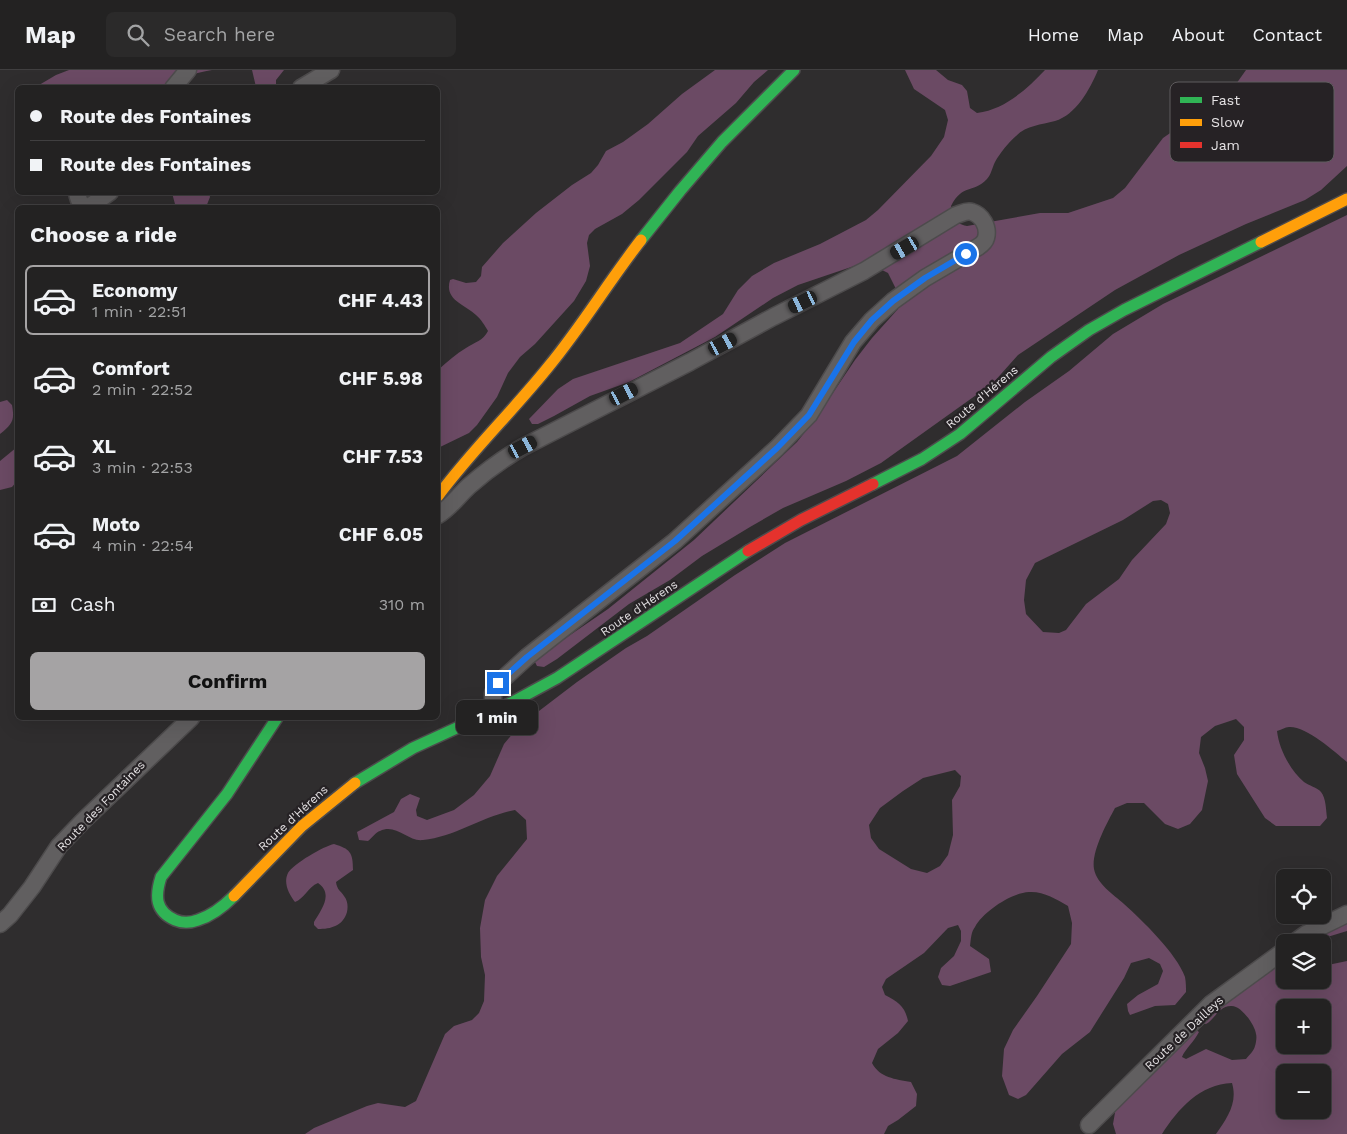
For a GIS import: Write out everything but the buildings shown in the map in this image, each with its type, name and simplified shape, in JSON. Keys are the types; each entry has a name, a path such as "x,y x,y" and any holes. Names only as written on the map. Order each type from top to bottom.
{"main road":[{"path":"440,493 483,438 519,402 550,366 577,331 639,242 681,190 722,143 794,70"},
{"name":"Route d'Hérens","path":"276,720 227,794 161,877 157,892 158,904 162,912 171,919 194,922 214,914 304,824 350,786 396,757 541,688 779,532 846,495 905,467 945,445 987,414 1050,358 1090,330 1347,199"}],"street":[{"path":"176,85 188,70"},
{"path":"306,85 331,70"},
{"path":"92,205 106,195"},
{"path":"440,514 469,486 499,462 523,447 864,271 956,215 972,212 981,217 987,231 984,242 978,248 925,278 893,301 872,320 854,342 809,415 777,448 675,541 498,683 493,693 496,710"},
{"name":"Route des Fontaines","path":"0,924 10,915 65,840 189,720"},
{"path":"1306,934 1347,914"},
{"name":"Route de Dailleys","path":"1089,1125 1211,1004 1276,957"}],"shaded area":[{"path":"69,70 212,70 186,76 166,85 39,85"},
{"path":"252,70 284,70 276,80 276,85 256,85"},
{"path":"715,70 768,70 754,82 736,103 698,136 687,152 639,200 622,214 595,229 589,235 587,243 590,266 586,281 574,301 535,344 520,357 508,373 497,397 477,425 469,433 440,447 440,368 481,339 488,331 478,317 452,297 449,287 450,280 453,279 466,283 476,282 481,276 482,267 503,243 536,213 591,173 606,151 623,142 648,124 682,94"},
{"path":"905,70 936,70 948,80 962,85 967,91 970,108 977,113 997,107 1014,98 1045,70 1098,70 1091,85 1076,107 1063,118 1029,127 1020,132 1002,152 987,179 982,184 964,191 955,199 951,206 954,217 957,222 967,226 1040,213 1068,213 1113,198 1125,188 1163,138 1170,133 1170,162 1334,162 1334,82 1238,82 1246,70 1347,70 1347,166 1321,190 1305,200 1246,224 1179,255 1115,290 1018,355 993,383 881,463 846,481 783,508 750,527 702,556 670,580 629,604 557,659 544,667 537,666 534,660 608,609 694,540 797,442 816,418 855,360 898,309 898,293 888,273 866,262 798,285 773,298 715,337 629,382 590,396 538,424 532,424 529,419 558,389 573,379 680,343 723,314 738,290 752,276 774,263 820,244 866,220 878,210 931,156 944,137 948,120 945,110 914,89"},
{"path":"173,195 210,195 210,197 207,205 175,204"},
{"path":"1347,215 1347,762 1320,740 1303,730 1286,727 1277,731 1283,752 1294,772 1304,782 1317,789 1323,795 1327,818 1320,826 1276,826 1265,818 1237,774 1234,755 1244,740 1244,727 1236,719 1215,726 1201,737 1199,753 1208,781 1202,810 1190,824 1178,829 1165,824 1144,803 1127,803 1115,808 1097,846 1094,869 1102,884 1149,928 1175,958 1181,968 1185,977 1186,992 1175,1005 1155,1006 1130,1015 1127,1004 1138,995 1158,984 1163,971 1160,964 1149,958 1131,963 1124,978 1090,1032 1062,1054 1026,1095 1018,1099 1009,1095 1002,1076 1004,1049 1013,1030 1071,944 1072,923 1068,906 1044,894 1034,892 1022,893 998,904 984,915 971,936 970,946 989,959 991,972 950,986 942,985 938,977 941,968 954,956 961,941 961,931 958,925 948,928 924,953 886,979 882,987 885,995 900,1005 908,1021 898,1033 878,1049 872,1063 884,1075 911,1082 917,1094 916,1106 888,1126 884,1134 305,1134 314,1128 367,1106 378,1103 405,1107 416,1101 445,1034 454,1026 472,1020 479,1013 484,1001 485,975 481,957 480,928 485,900 497,876 527,839 526,820 515,810 446,835 423,840 386,829 377,833 368,841 359,840 357,832 394,812 401,799 410,794 420,798 416,810 417,816 427,820 454,810 474,795 490,776 504,744 518,727 577,682 785,543 957,456 1025,402 1069,371 1113,334 1163,304","holes":["1161,500 1168,504 1170,513 1166,524 1132,560 1119,579 1086,604 1066,630 1059,633 1043,632 1026,614 1024,600 1026,580 1035,563 1123,520 1153,501","955,770 961,776 960,786 952,800 953,835 948,855 940,866 927,873 911,869 879,849 871,838 869,825 880,808 923,778"]},
{"path":"7,400 12,405 13,419 10,425 0,434 0,402"},
{"path":"15,449 15,483 12,487 0,490 0,461"},
{"path":"334,844 350,852 352,859 353,870 336,882 338,889 346,900 347,912 343,921 336,926 318,929 314,922 325,902 326,897 323,887 318,883 295,902 287,888 286,881 291,869 302,860"},
{"path":"1347,920 1347,931 1331,936 1331,934 1316,934"},
{"path":"1276,955 1276,989 1331,989 1331,964 1347,961 1347,1134 1216,1134 1232,1104 1234,1097 1232,1083 1220,1084 1200,1093 1183,1107 1162,1134 1116,1134 1113,1124 1116,1107 1160,1067 1188,1032 1196,1030 1199,1032 1183,1054 1182,1057 1186,1059 1206,1049 1232,1060 1246,1059 1254,1050 1255,1030 1247,1016 1239,1009 1231,1006 1223,1008 1206,1024 1202,1023 1202,1020"}],"traffic: fast":[{"path":"641,240 722,142 794,70"},
{"path":"873,484 922,459 960,434 1051,357 1089,330 1124,310 1261,242"},
{"path":"355,783 413,748 511,703 557,678 748,551"},
{"path":"234,896 208,916 186,922 180,922 168,916 158,902 161,877 227,794 276,720"}],"traffic: slow":[{"path":"1261,242 1347,199"},
{"path":"440,494 561,351 641,240"},
{"path":"234,896 302,826 355,783"}],"traffic: jam":[{"path":"748,551 801,520 873,484"}],"route":[{"path":"498,683 527,657 675,541 777,448 816,406 854,342 872,320 893,301 925,278 966,254"}]}
